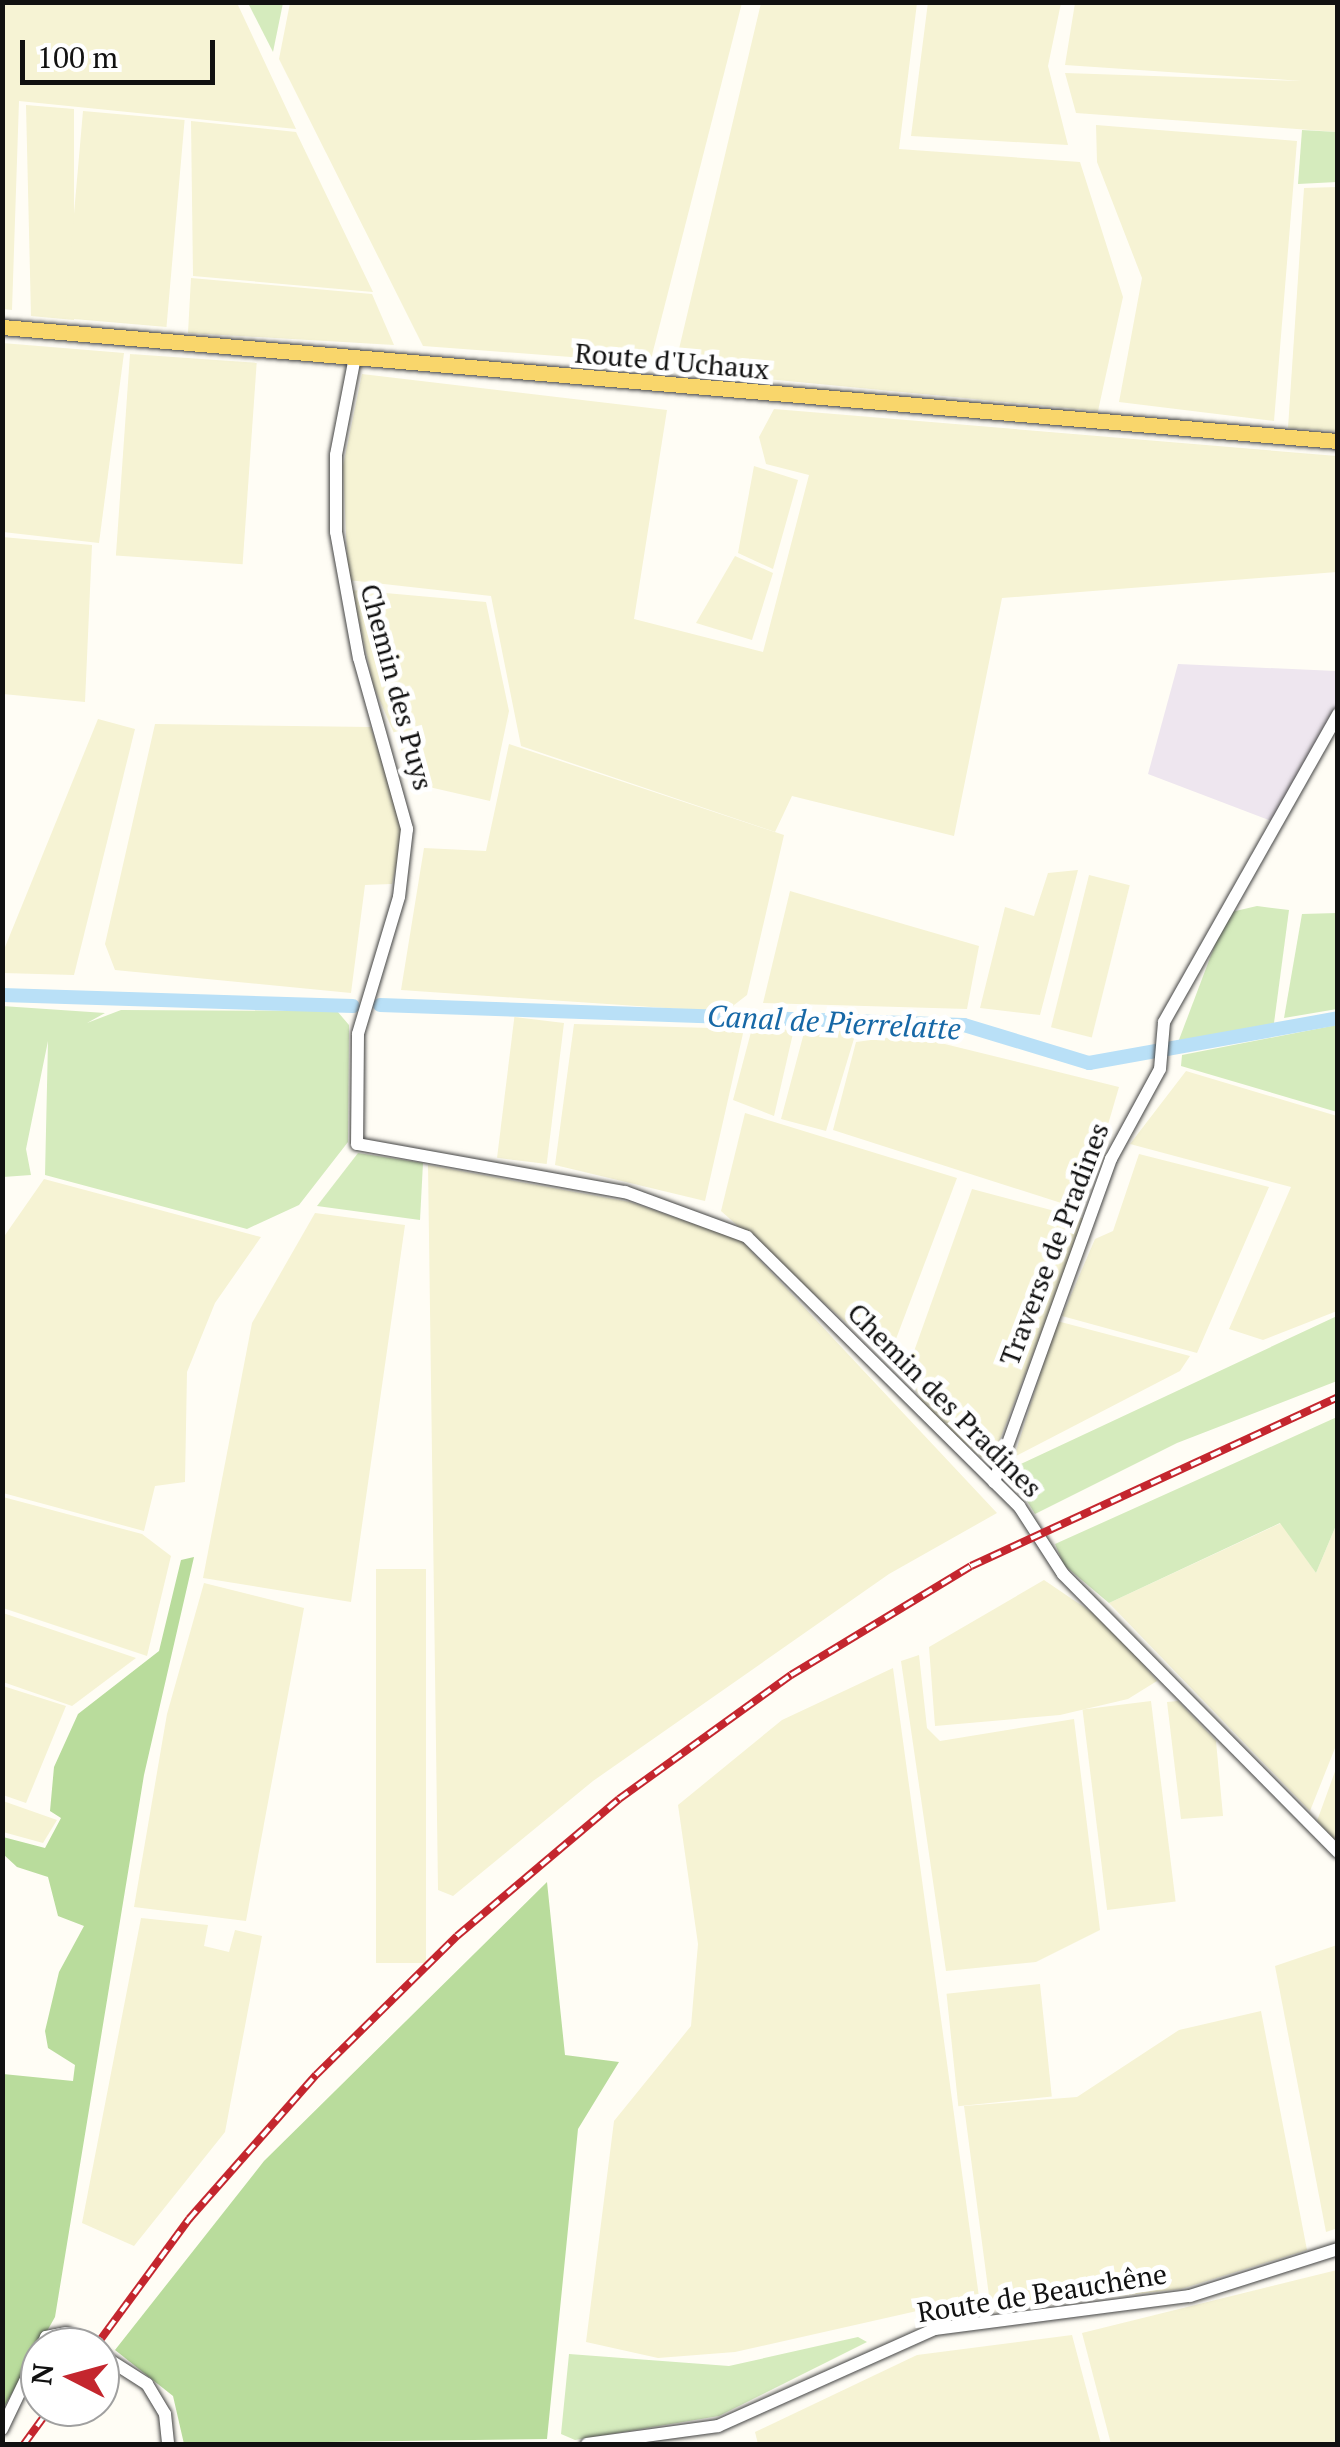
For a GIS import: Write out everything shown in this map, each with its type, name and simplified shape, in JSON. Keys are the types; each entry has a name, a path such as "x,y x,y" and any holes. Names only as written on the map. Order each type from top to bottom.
{"main road":[{"name":"Route d'Uchaux","path":"2,328 1338,441"}],"street":[{"name":"Chemin des Puys","path":"355,357 336,454 336,532 359,658 407,829 399,896 358,1034 358,1144"},
{"name":"Traverse de Pradines","path":"994,1482 1111,1158 1160,1055 1218,912 1338,714"},
{"name":"Chemin des Pradines","path":"358,1144 608,1188 732,1229 765,1251 882,1380 994,1482 1063,1574 1338,1852"},
{"name":"Route de Beauchêne","path":"587,2444 718,2426 935,2329 1190,2296 1338,2249"},
{"path":"120,2368 147,2384 166,2414 168,2444"},
{"path":"2,2430 20,2387"}],"shaded area":[{"path":"3,2 237,3 296,129 19,101 12,310 3,309"},
{"path":"928,2 1061,3 1048,66 1068,145 911,136"},
{"path":"290,3 742,3 650,363 423,346 279,59"},
{"path":"761,3 917,3 899,149 1080,162 1123,297 1098,411 674,370"},
{"path":"1075,3 1337,3 1337,132 1076,113 1065,73 1302,81 1065,65"},
{"path":"26,105 74,109 74,320 31,316"},
{"path":"83,111 185,120 166,327 65,318"},
{"path":"191,121 296,132 373,292 193,276"},
{"path":"1096,125 1297,141 1274,421 1119,402 1142,278 1097,162"},
{"path":"1337,187 1337,431 1288,428 1304,188"},
{"path":"191,278 372,294 394,345 188,333"},
{"path":"2,343 124,353 99,543 3,532"},
{"path":"130,354 257,363 243,564 116,556"},
{"path":"362,374 667,410 634,619 763,652 809,475 766,464 759,437 774,409 1337,456 1337,572 1002,598 954,836 792,796 775,832 521,746 491,596 348,580 343,466"},
{"path":"754,466 798,480 773,569 738,553"},
{"path":"2,537 92,545 85,702 3,694"},
{"path":"735,556 773,573 752,640 696,623"},
{"path":"352,590 486,602 509,711 490,801 416,784 374,687"},
{"path":"1178,664 1336,671 1337,704 1274,822 1148,774"},
{"path":"98,719 135,729 74,975 3,973 3,952"},
{"path":"155,724 371,727 404,833 392,884 365,885 351,993 115,970 105,944"},
{"path":"509,744 784,835 747,995 725,1012 401,990 424,848 486,851"},
{"path":"1078,870 1040,1015 980,1008 1005,907 1034,916 1048,873"},
{"path":"1089,875 1130,885 1092,1037 1051,1027"},
{"path":"790,891 979,946 967,1009 763,1003"},
{"path":"514,1017 564,1023 547,1164 497,1158"},
{"path":"574,1024 744,1029 705,1201 555,1165"},
{"path":"794,1029 774,1116 733,1100 751,1032"},
{"path":"805,1029 856,1032 826,1131 781,1119"},
{"path":"908,1035 1119,1087 1083,1210 833,1130 856,1042"},
{"path":"1186,1071 1337,1116 1337,1311 1263,1340 1229,1329 1291,1187 1130,1144"},
{"path":"745,1113 957,1178 888,1360 721,1211"},
{"path":"1139,1154 1269,1187 1197,1353 1062,1316 1095,1239 1113,1231"},
{"path":"428,1165 630,1202 741,1240 997,1513 889,1574 593,1781 453,1896 438,1890"},
{"path":"44,1179 261,1237 215,1303 187,1372 185,1482 155,1486 144,1531 3,1493 3,1238"},
{"path":"972,1189 1085,1219 990,1465 925,1409 907,1371"},
{"path":"315,1213 405,1225 351,1602 203,1578 252,1323"},
{"path":"1057,1321 1190,1356 1180,1371 1014,1457"},
{"path":"3,1497 142,1534 171,1556 147,1656 3,1608"},
{"path":"1281,1523 1316,1573 1337,1523 1337,1743 1310,1811 1109,1603"},
{"path":"376,1569 426,1569 426,1963 376,1963"},
{"path":"1044,1580 1109,1624 1157,1681 1128,1699 1060,1715 935,1726 929,1647"},
{"path":"204,1583 304,1608 246,1921 134,1907 167,1714"},
{"path":"3,1613 136,1658 72,1706 3,1682"},
{"path":"919,1655 927,1728 940,1741 1074,1719 1100,1930 1036,1962 946,1971 901,1661"},
{"path":"893,1668 979,2297 735,2352 658,2358 586,2342 614,2121 691,2026 698,1944 678,1805 782,1720"},
{"path":"3,1686 66,1706 26,1803 3,1795"},
{"path":"1151,1701 1176,1901 1107,1910 1083,1709"},
{"path":"1178,1701 1216,1741 1223,1816 1181,1819 1167,1702"},
{"path":"1337,1766 1338,1842 1317,1821"},
{"path":"3,1801 57,1820 43,1843 3,1832"},
{"path":"141,1918 208,1925 204,1946 229,1952 235,1930 262,1936 225,2132 134,2246 82,2223"},
{"path":"1337,1945 1338,2228 1326,2232 1275,1966"},
{"path":"1040,1984 1052,2096 958,2106 947,1994"},
{"path":"1261,2011 1307,2250 1181,2289 991,2311 964,2106 1077,2097 1179,2030"},
{"path":"1337,2270 1337,2444 1111,2444 1082,2333"},
{"path":"1072,2335 1101,2444 758,2444 755,2432 917,2355"}],"green space":[{"path":"248,3 283,3 273,52"},
{"path":"1302,130 1337,132 1337,182 1298,184"},
{"path":"1257,906 1289,910 1274,1023 1177,1045 1227,913"},
{"path":"1337,913 1337,1009 1284,1018 1302,914"},
{"path":"2,1006 105,1013 87,1023 121,1010 337,1011 349,1025 348,1142 299,1205 247,1229 45,1175 48,1041 26,1149 31,1175 3,1177"},
{"path":"1337,1025 1337,1112 1181,1066 1182,1055"},
{"path":"358,1153 423,1163 420,1220 317,1206"},
{"path":"1337,1316 1337,1381 1177,1443 1035,1514 1008,1470"},
{"path":"1337,1417 1337,1523 1316,1573 1280,1523 1109,1603 1064,1565 1055,1544"},
{"path":"194,1557 144,1775 55,2317 49,2327 20,2327 20,2379 3,2409 3,2074 73,2081 75,2065 48,2048 45,2031 59,1972 84,1926 58,1916 48,1877 17,1867 3,1854 3,1837 45,1848 61,1818 50,1811 54,1767 78,1714 159,1651 181,1560"},
{"path":"547,1882 565,2055 619,2062 578,2129 547,2439 184,2444 173,2396 120,2354 120,2344 264,2161"},
{"path":"858,2337 867,2342 719,2416 575,2440 561,2434 569,2354 729,2366"}],"waterway":[{"name":"Canal de Pierrelatte","path":"2,995 353,1006"},
{"name":"Canal de Pierrelatte","path":"380,1005 964,1025 1089,1063 1338,1018"}],"railway":[{"path":"110,2327 189,2219 316,2075 457,1936 619,1799 791,1675 971,1566 1338,1397"},
{"path":"24,2444 36,2427"}]}
